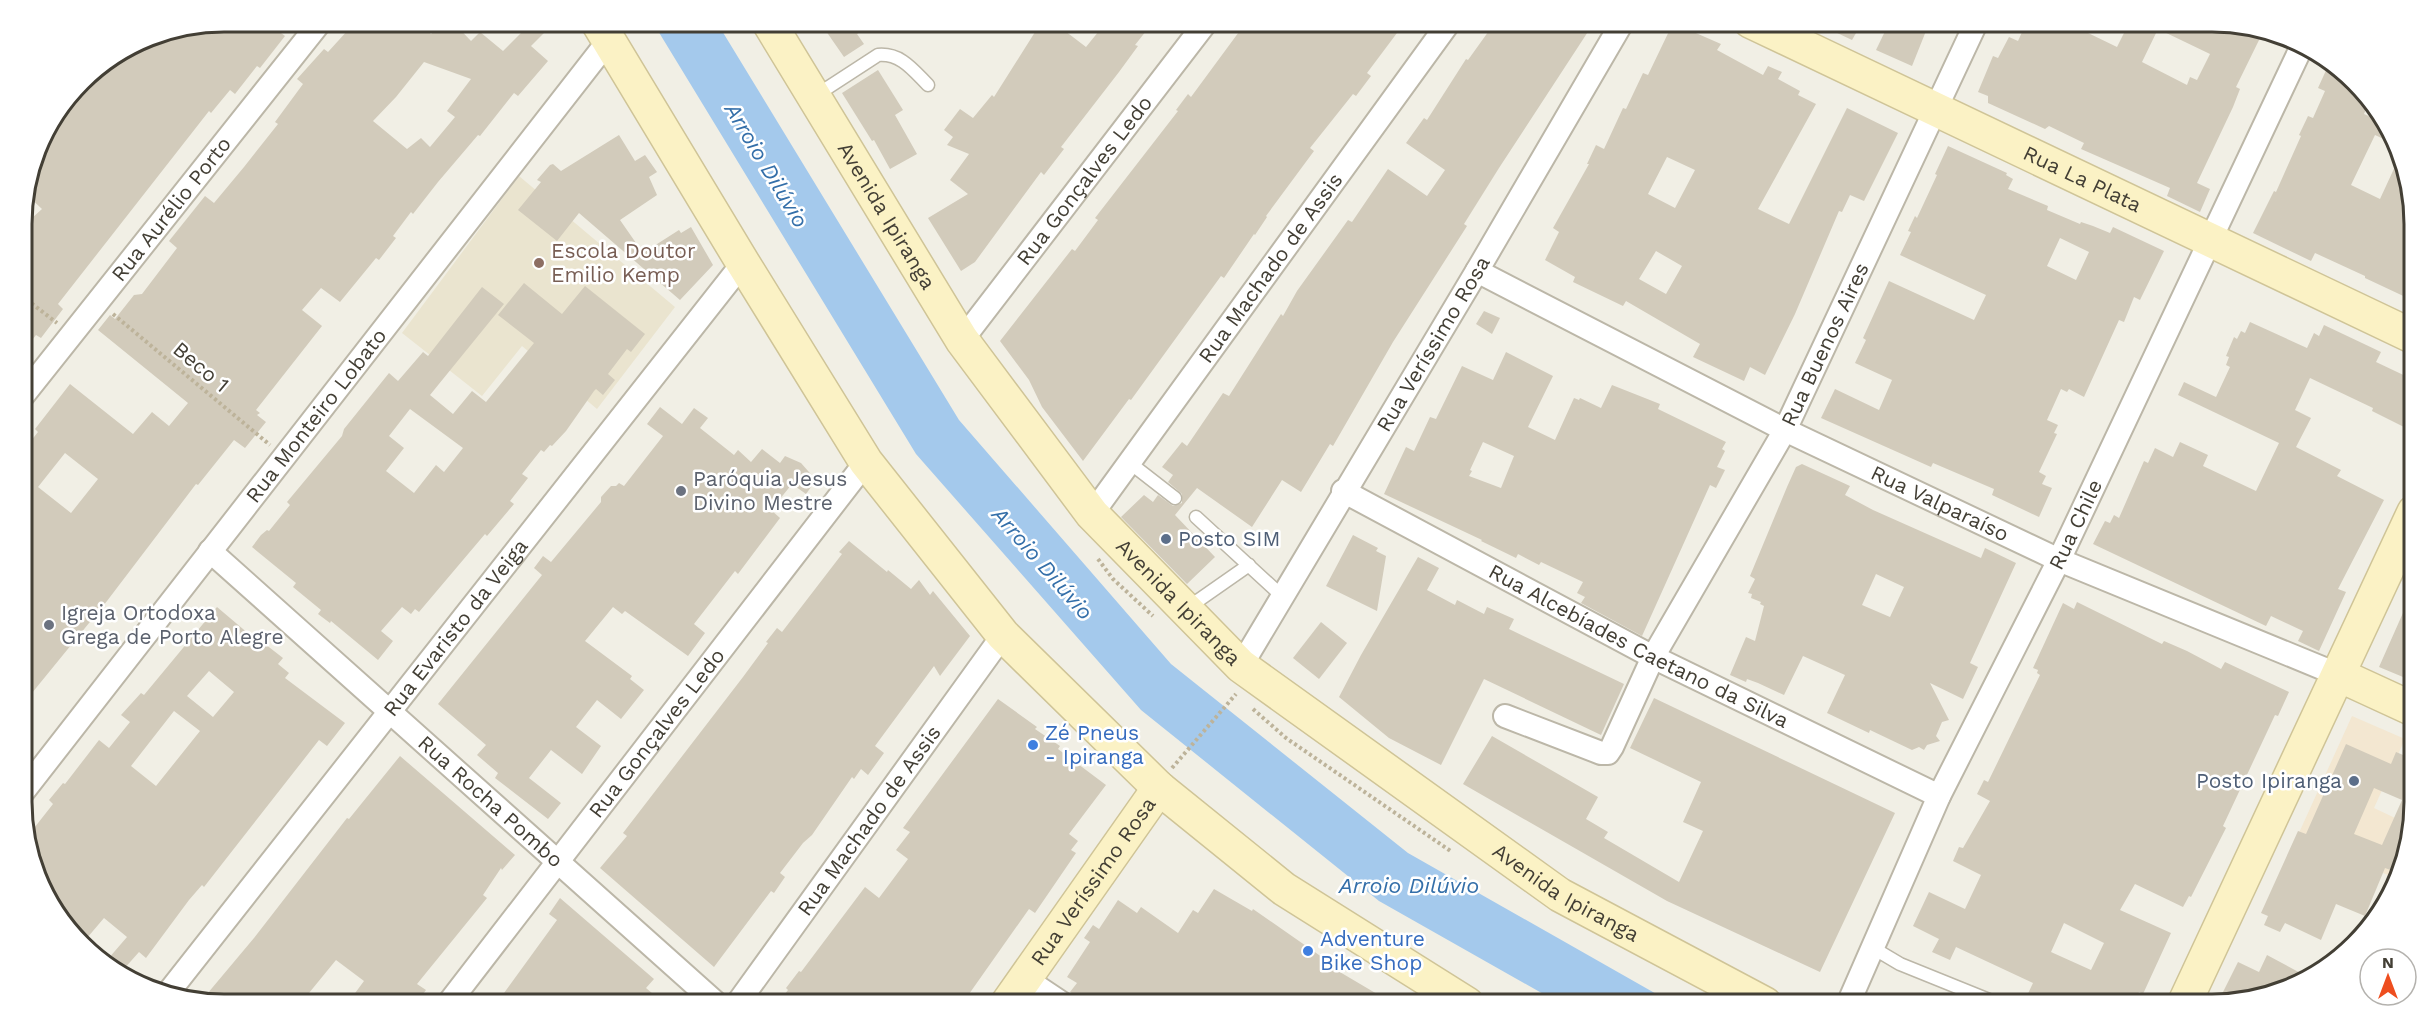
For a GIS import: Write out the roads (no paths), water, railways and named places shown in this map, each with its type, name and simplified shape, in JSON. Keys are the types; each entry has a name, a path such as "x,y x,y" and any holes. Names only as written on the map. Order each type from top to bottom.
{"main road":[{"path":"604,32 866,462 1003,635 1167,775 1284,889 1450,993"},
{"name":"Avenida Ipiranga","path":"775,32 962,340 1092,514 1185,610 1238,680 1560,895 1745,993"},
{"name":"Rua La Plata","path":"1773,32 2404,332"},
{"path":"2189,993 2404,534"},
{"name":"Rua Valparaíso","path":"2339,675 2404,705"},
{"name":"Rua Veríssimo Rosa","path":"1016,991 1167,775"}],"street":[{"name":"Rua Aurélio Porto","path":"32,385 312,32"},
{"name":"Rua Monteiro Lobato","path":"32,780 284,456 602,32"},
{"name":"Rua Gonçalves Ledo","path":"962,340 1199,32"},
{"name":"Rua Machado de Assis","path":"1092,514 1442,32"},
{"name":"Rua Veríssimo Rosa","path":"1238,680 1282,596 1343,491 1477,271 1617,32"},
{"name":"Rua Buenos Aires","path":"1505,716 1601,753 1608,753 1653,657 1785,430 1972,32"},
{"name":"Rua Chile","path":"1853,993 1939,796 2059,560 2299,52"},
{"name":"Rua Evaristo da Veiga","path":"173,987 743,263"},
{"name":"Rua Valparaíso","path":"1477,271 1785,430 2059,560 2339,675"},
{"name":"Rua Gonçalves Ledo","path":"456,994 866,462"},
{"name":"Rua Alcebíades Caetano da Silva","path":"1343,491 1653,657 1939,796"},
{"name":"Rua Rocha Pombo","path":"210,551 706,994"},
{"name":"Rua Machado de Assis","path":"744,994 1003,635"}],"lane":[{"path":"814,96 878,55 889,54 903,60 928,85"},
{"path":"1130,462 1176,498"},
{"path":"1196,517 1282,596"},
{"path":"1185,610 1249,565"},
{"path":"1873,948 1900,964 1972,993"}],"water":[{"name":"Arroio Dilúvio","path":"659,32 723,32 959,420 1171,664 1408,853 1655,993 1542,993 1379,901 1141,710 916,454"}],"place":[{"name":"Escola Doutor Emilio Kemp","path":"539,263"},
{"name":"Paróquia Jesus Divino Mestre","path":"681,491"},
{"name":"Posto SIM","path":"1166,539"},
{"name":"Igreja Ortodoxa Grega de Porto Alegre","path":"49,625"},
{"name":"Zé Pneus - Ipiranga","path":"1033,745"},
{"name":"Posto Ipiranga","path":"2354,781"},
{"name":"Adventure Bike Shop","path":"1308,951"}]}
